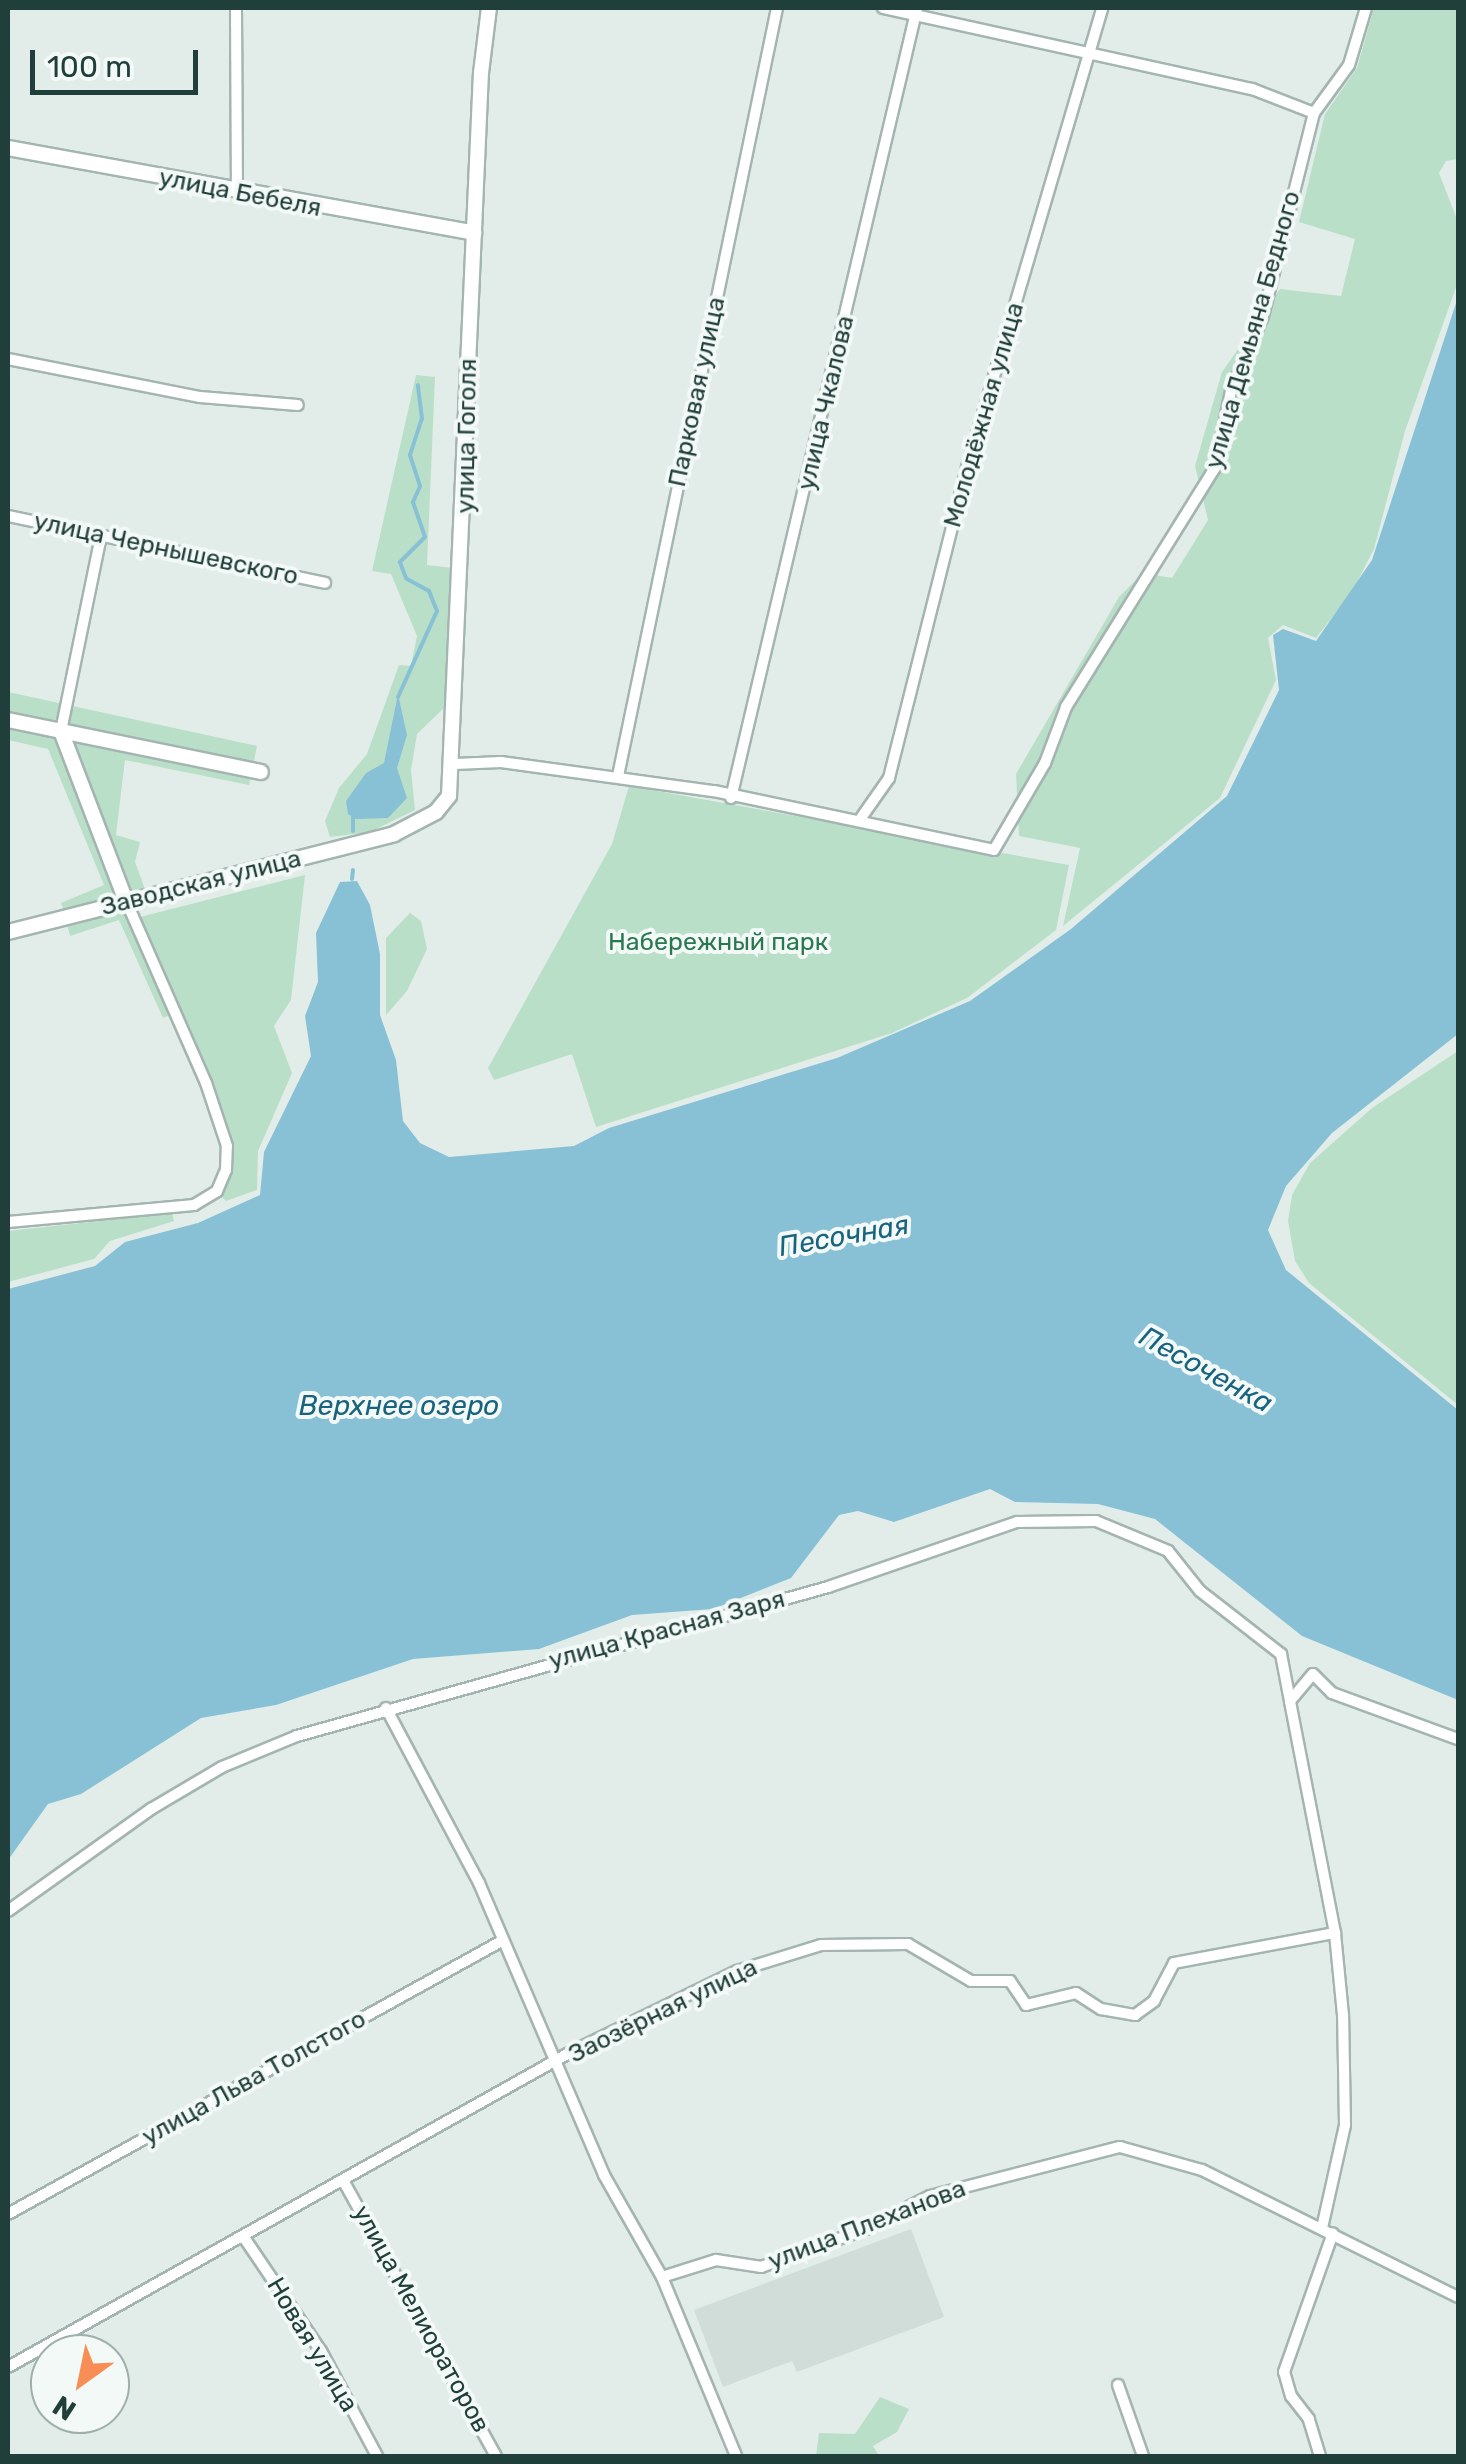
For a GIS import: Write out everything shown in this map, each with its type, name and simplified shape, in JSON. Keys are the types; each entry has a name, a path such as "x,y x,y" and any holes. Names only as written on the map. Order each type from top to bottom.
{"main road":[{"name":"улица Гоголя","path":"394,834 436,812 449,796 455,764 474,233 490,8"},
{"name":"улица Бебеля","path":"8,148 237,193 474,233"},
{"path":"8,720 261,772"},
{"path":"61,731 126,901"},
{"name":"Заводская улица","path":"8,932 394,834"}],"street":[{"path":"236,8 237,193"},
{"name":"Парковая улица","path":"618,776 777,8"},
{"path":"883,8 916,10 1252,89 1314,113"},
{"name":"Молодёжная улица","path":"862,818 889,778 966,468 1102,8"},
{"name":"улица Демьяна Бедного","path":"862,818 994,850 1044,763 1066,707 1215,468 1231,390 1263,316 1314,113 1349,65 1366,8"},
{"name":"улица Чкалова","path":"730,798 916,10"},
{"path":"8,359 200,397 298,404"},
{"name":"улица Чернышевского","path":"8,516 325,582"},
{"path":"61,731 101,536"},
{"path":"455,764 618,776 862,818"},
{"path":"8,1222 194,1205 216,1191 226,1170 226,1146 206,1083 126,901"},
{"name":"улица Красная Заря","path":"8,1911 222,1767 386,1708 828,1587 1018,1522 1096,1521 1168,1551 1200,1591 1280,1654 1335,1934 1345,2125 1328,2230 1284,2372 1291,2396 1309,2418 1320,2456"},
{"path":"1290,1701 1313,1674 1332,1693 1458,1739"},
{"path":"386,1708 479,1882 500,1942 604,2175 662,2277 736,2456"},
{"name":"Заозёрная улица","path":"8,2367 555,2064 736,1971 821,1944 908,1944 971,1981 1010,1981 1026,2005 1076,1993 1101,2009 1134,2015 1154,2001 1174,1963 1335,1934"},
{"name":"улица Льва Толстого","path":"8,2214 500,1942"},
{"name":"улица Плеханова","path":"662,2277 716,2260 761,2266 866,2229 930,2196 1120,2147 1202,2170 1458,2297"},
{"name":"улица Мелиораторов","path":"344,2182 496,2456"},
{"name":"Новая улица","path":"243,2236 322,2351 377,2456"},
{"path":"1118,2385 1143,2456"}],"shaded area":[{"path":"911,2229 944,2317 797,2372 792,2361 723,2387 694,2310"}],"green space":[{"path":"1374,8 1458,8 1458,159 1446,161 1439,173 1458,222 1458,282 1405,431 1374,549 1352,592 1316,638 1283,625 1268,638 1276,680 1220,798 1063,926 1080,848 1019,836 1016,774 1119,597 1143,573 1172,578 1208,520 1195,466 1222,372 1280,289 1341,296 1355,239 1299,222 1325,114 1357,68"},
{"path":"416,375 435,377 427,565 453,568 447,705 417,734 411,770 415,810 370,832 330,837 325,821 339,788 367,754 399,665 411,666 417,636 391,574 372,571"},
{"path":"8,692 257,746 249,785 125,760 116,835 140,842 135,862 145,889 65,912 61,903 104,885 48,749 8,740"},
{"name":"Набережный парк","path":"629,786 1069,865 1056,930 967,998 892,1033 596,1127 572,1054 494,1080 488,1068 612,844"},
{"path":"305,875 291,1000 274,1026 292,1073 258,1151 257,1190 226,1201 220,1195 232,1145 140,917"},
{"path":"123,907 170,1015 163,1018 119,920 70,936 67,924"},
{"path":"410,913 421,921 427,949 407,991 386,1015 386,938"},
{"path":"1458,1051 1458,1405 1309,1283 1295,1261 1288,1221 1292,1195 1310,1163 1372,1108"},
{"path":"172,1213 174,1221 110,1241 94,1259 8,1282 8,1231"},
{"path":"880,2397 909,2409 897,2432 873,2446 879,2456 816,2456 819,2433 855,2434"}],"water":[{"name":"Верхнее озеро","path":"1458,297 1458,1034 1332,1133 1286,1186 1268,1230 1286,1270 1458,1410 1458,1700 1302,1636 1155,1519 1098,1504 1015,1502 990,1489 894,1522 858,1511 839,1515 791,1578 713,1609 632,1615 539,1649 413,1659 276,1705 201,1718 81,1794 48,1804 8,1860 8,1289 95,1266 125,1242 198,1223 260,1195 264,1152 311,1056 305,1016 318,982 316,933 340,882 357,881 370,905 380,954 380,1015 396,1060 403,1121 420,1143 449,1157 574,1146 609,1128 837,1058 970,1001 1071,929 1227,796 1279,690 1273,635 1283,629 1316,641 1372,560"},
{"path":"398,694 407,735 397,768 407,798 388,818 356,819 348,814 346,801 366,773 384,763"}],"waterway":[{"path":"398,697 437,611 429,591 406,578 400,562 425,537 413,502 420,486 410,455 422,419 418,385"},
{"path":"353,817 353,831"},
{"path":"352,879 353,870"}],"water label":[{"name":"Песочная","path":"844,1236"},
{"name":"Песоченка","path":"1206,1370"}]}
